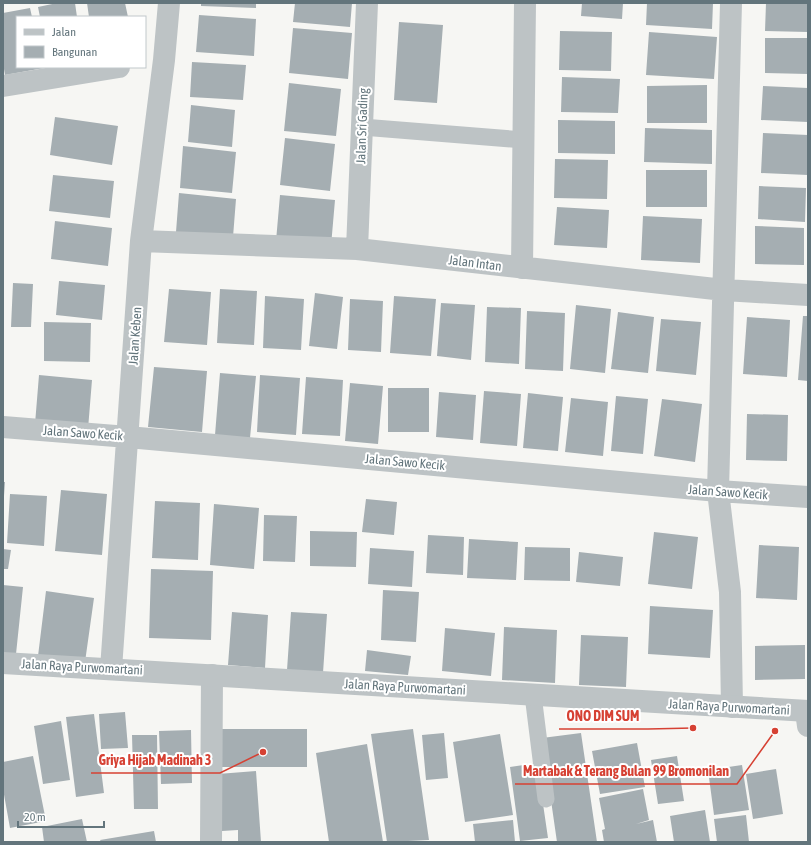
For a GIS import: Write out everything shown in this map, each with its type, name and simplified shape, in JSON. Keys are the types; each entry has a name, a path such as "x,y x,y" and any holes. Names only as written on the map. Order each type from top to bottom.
{"street":[{"name":"Jalan Keben","path":"111,669 155,61 169,3"},
{"name":"Jalan Sri Gading","path":"357,249 367,3"},
{"path":"522,268 525,3"},
{"path":"731,3 718,491 730,592 732,707"},
{"path":"3,86 113,68"},
{"name":"Jalan Intan","path":"141,241 357,249 724,290 808,295"},
{"name":"Jalan Sawo Kecik","path":"3,427 718,491 808,497"},
{"name":"Jalan Raya Purwomartani","path":"3,663 732,707 807,716"},
{"path":"211,842 212,675"}],"lane":[{"path":"362,127 524,140"},
{"path":"533,695 546,799"}],"building":[{"path":"57,3 75,3 77,16 40,16 38,7"},
{"path":"87,3 125,3 128,16 89,16"},
{"path":"201,3 256,3 256,8 201,6"},
{"path":"295,3 352,3 350,27 293,22"},
{"path":"582,3 623,3 622,19 581,16"},
{"path":"647,3 713,3 712,29 646,25"},
{"path":"766,3 808,3 808,32 765,31"},
{"path":"30,8 32,16 16,16 16,68 44,68 5,75 3,63 3,13"},
{"path":"199,15 256,19 254,56 196,52"},
{"path":"399,22 443,25 437,103 394,100"},
{"path":"293,28 352,33 348,79 289,73"},
{"path":"560,31 612,32 611,71 559,70"},
{"path":"649,32 717,37 714,79 646,75"},
{"path":"765,38 808,38 808,74 765,73"},
{"path":"192,62 246,65 243,100 190,97"},
{"path":"562,77 620,79 618,113 561,112"},
{"path":"289,83 341,89 336,136 284,131"},
{"path":"707,85 707,123 647,123 647,86"},
{"path":"763,86 808,88 808,122 761,120"},
{"path":"191,105 235,110 232,147 188,142"},
{"path":"55,117 118,126 112,165 50,155"},
{"path":"558,120 615,121 615,154 558,153"},
{"path":"645,128 712,130 712,164 644,162"},
{"path":"763,133 808,135 808,175 761,173"},
{"path":"285,138 335,144 330,191 280,185"},
{"path":"183,146 236,152 232,193 180,188"},
{"path":"555,159 608,160 607,199 554,198"},
{"path":"646,170 707,170 707,207 646,207"},
{"path":"53,175 114,181 110,218 49,211"},
{"path":"759,186 806,188 805,222 758,219"},
{"path":"179,193 236,199 233,237 176,232"},
{"path":"280,195 335,200 331,246 276,241"},
{"path":"557,207 609,210 607,248 554,245"},
{"path":"643,216 702,219 700,263 641,260"},
{"path":"55,221 112,228 108,266 51,259"},
{"path":"755,226 804,228 804,265 755,264"},
{"path":"59,281 105,285 102,320 56,315"},
{"path":"13,283 33,284 31,327 11,327"},
{"path":"169,289 211,292 207,345 164,342"},
{"path":"220,289 257,291 254,345 217,343"},
{"path":"315,293 343,297 337,349 309,346"},
{"path":"265,296 304,299 301,350 263,348"},
{"path":"394,296 436,299 431,356 390,353"},
{"path":"350,299 383,301 381,352 348,350"},
{"path":"441,303 475,305 471,360 437,356"},
{"path":"576,305 611,309 605,373 570,369"},
{"path":"487,307 521,308 519,364 485,362"},
{"path":"527,311 565,313 563,371 525,369"},
{"path":"618,312 654,317 648,373 611,369"},
{"path":"803,316 808,316 808,381 798,380"},
{"path":"747,317 790,320 787,377 743,374"},
{"path":"661,319 701,322 696,375 656,371"},
{"path":"44,322 91,323 90,362 44,361"},
{"path":"154,367 207,371 202,432 148,427"},
{"path":"220,373 256,376 250,438 215,435"},
{"path":"39,375 92,380 88,429 35,424"},
{"path":"260,375 300,378 296,435 257,432"},
{"path":"306,377 343,380 340,436 302,434"},
{"path":"350,383 383,386 378,444 345,441"},
{"path":"388,388 429,388 429,432 388,432"},
{"path":"484,391 521,394 517,446 480,443"},
{"path":"439,392 476,395 473,440 436,437"},
{"path":"528,393 563,397 558,451 523,448"},
{"path":"616,396 648,399 643,454 611,451"},
{"path":"571,398 608,402 603,456 565,452"},
{"path":"662,399 702,404 695,462 654,456"},
{"path":"747,414 788,415 787,461 746,460"},
{"path":"3,482 5,482 4,496 3,496"},
{"path":"61,490 107,494 102,555 55,551"},
{"path":"10,494 47,496 44,546 7,543"},
{"path":"366,499 397,502 394,535 362,532"},
{"path":"155,501 200,503 198,560 152,558"},
{"path":"214,504 259,508 254,569 210,565"},
{"path":"264,515 297,516 295,562 263,561"},
{"path":"310,531 357,532 356,567 310,566"},
{"path":"654,532 698,537 692,589 648,584"},
{"path":"428,535 464,537 463,575 426,573"},
{"path":"469,539 518,542 516,580 467,578"},
{"path":"759,545 799,547 797,600 756,598"},
{"path":"525,547 570,548 570,581 524,580"},
{"path":"370,548 414,551 412,587 368,584"},
{"path":"3,549 11,550 8,569 3,569"},
{"path":"579,552 623,557 620,586 576,582"},
{"path":"151,569 213,571 211,640 149,638"},
{"path":"3,585 23,587 16,654 3,653"},
{"path":"383,590 419,592 416,642 381,640"},
{"path":"46,591 94,598 85,662 38,656"},
{"path":"650,606 713,610 710,658 648,654"},
{"path":"232,612 268,615 265,668 228,665"},
{"path":"291,612 327,614 323,673 287,670"},
{"path":"504,627 557,630 555,683 502,680"},
{"path":"445,628 495,633 491,676 442,671"},
{"path":"581,635 628,637 626,687 579,685"},
{"path":"805,645 805,679 755,680 755,646"},
{"path":"367,650 411,656 408,675 365,671"},
{"path":"125,712 128,748 101,749 99,714"},
{"path":"94,714 104,793 76,797 66,717"},
{"path":"61,721 70,780 43,784 34,726"},
{"path":"218,729 307,729 307,767 218,767"},
{"path":"413,729 429,840 387,842 371,734"},
{"path":"191,730 192,783 161,784 159,731"},
{"path":"444,733 448,778 426,780 422,735"},
{"path":"581,733 597,842 557,842 542,738"},
{"path":"500,734 513,815 465,822 453,742"},
{"path":"132,735 157,735 158,809 134,809"},
{"path":"637,743 645,787 600,794 592,751"},
{"path":"367,744 383,842 329,842 316,753"},
{"path":"33,756 46,821 10,828 3,789 3,762"},
{"path":"677,756 684,801 658,804 651,760"},
{"path":"537,763 548,838 520,841 510,767"},
{"path":"742,765 749,810 714,815 708,770"},
{"path":"776,769 783,814 753,819 746,774"},
{"path":"256,771 261,842 238,842 238,830 222,831 218,774"},
{"path":"643,789 649,820 636,824 653,820 657,842 604,842 602,830 605,829 599,798"},
{"path":"705,810 710,842 674,842 670,816"},
{"path":"746,815 749,842 717,842 714,819"},
{"path":"82,819 87,842 44,842 42,827"},
{"path":"513,820 515,842 475,842 473,824"},
{"path":"154,831 156,842 101,842 100,840"}],"place":[{"name":"ONO DIM SUM","path":"693,728"},
{"name":"Martabak & Terang Bulan 99 Bromonilan","path":"775,731"},
{"name":"Griya Hijab Madinah 3","path":"263,752"}]}
